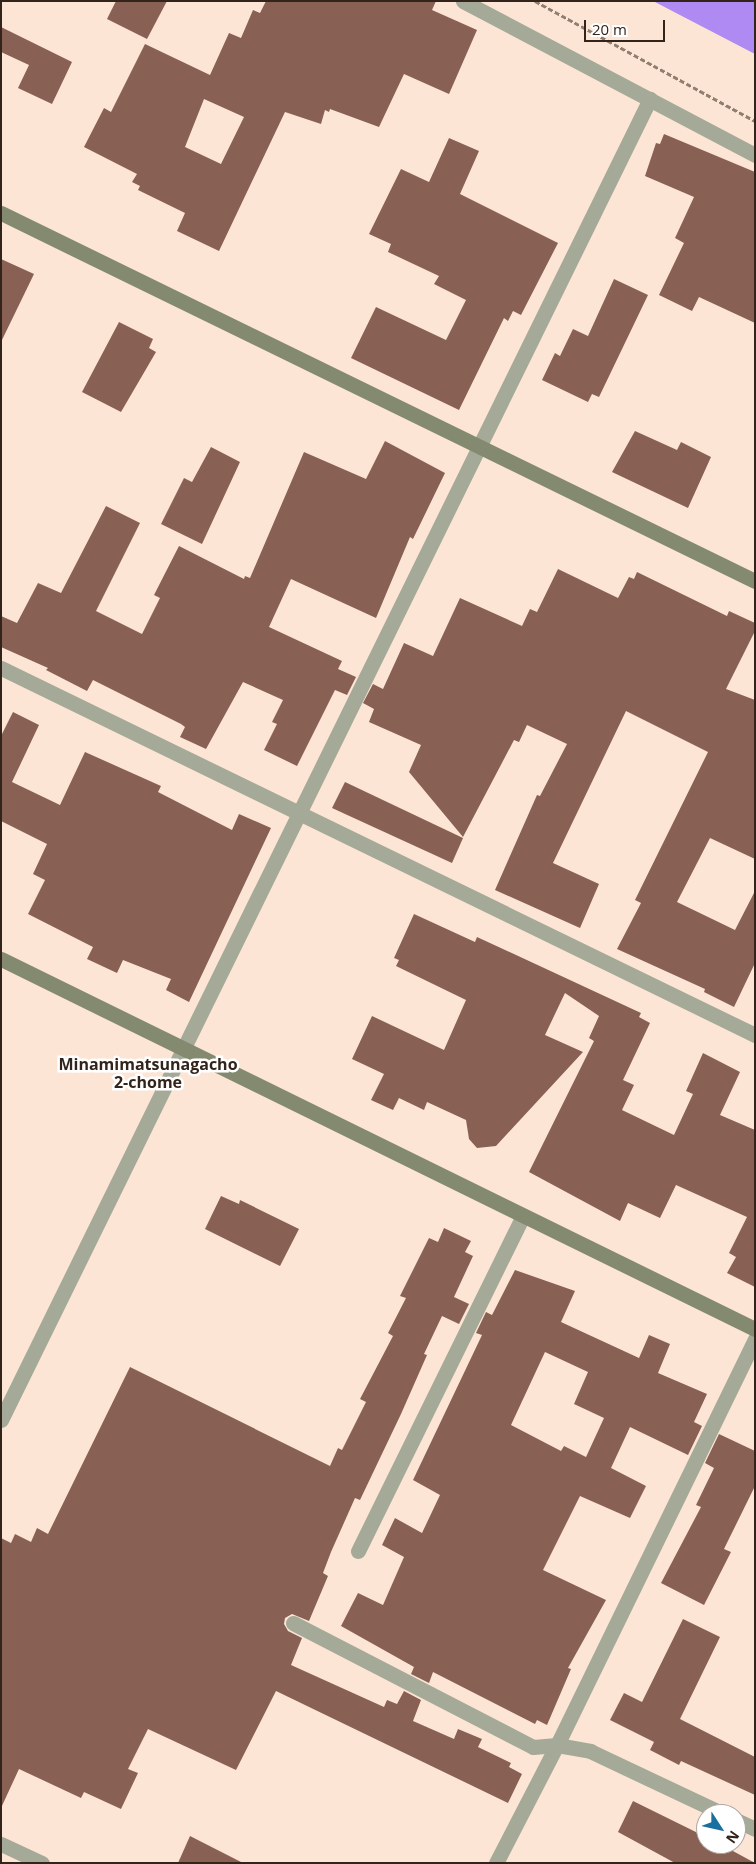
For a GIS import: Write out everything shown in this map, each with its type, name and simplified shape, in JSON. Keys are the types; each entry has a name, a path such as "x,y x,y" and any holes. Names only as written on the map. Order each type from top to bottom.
{"street":[{"path":"463,1 755,154"},
{"path":"1,1420 650,99"},
{"path":"1,213 755,581"},
{"path":"1,668 755,1035"},
{"path":"1,959 184,1047 755,1329"},
{"path":"358,1551 524,1216"},
{"path":"496,1863 557,1745 755,1339"},
{"path":"293,1623 533,1748 557,1745 590,1751 702,1804"},
{"path":"1,1844 42,1863"}],"path":[{"path":"535,1 755,121"}],"shaded area":[{"path":"653,1 755,1 755,54 753,53"}],"building":[{"path":"116,1 167,1 147,39 107,19"},
{"path":"266,1 436,1 432,10 477,30 449,94 404,74 379,127 330,109 329,112 325,110 321,124 285,112 219,251 177,231 185,213 138,190 140,186 132,182 137,174 84,147 104,108 111,112 145,44 210,75 229,33 241,38 253,10 260,13","holes":["204,99 244,117 221,164 185,147"]},
{"path":"1,27 72,62 52,104 18,88 29,65 1,52"},
{"path":"664,134 755,172 755,323 699,297 692,311 659,295 684,243 675,238 694,197 645,176 656,143 660,144"},
{"path":"449,138 479,151 460,194 558,243 521,315 513,311 508,321 504,318 459,410 351,358 376,307 446,340 466,300 434,284 439,276 388,252 391,244 369,234 401,169 429,182"},
{"path":"1,259 34,274 1,342"},
{"path":"614,279 648,295 599,397 592,394 588,402 542,380 555,353 560,356 573,329 588,336"},
{"path":"119,322 153,339 149,348 156,352 121,412 82,392"},
{"path":"635,431 677,450 681,442 711,457 688,508 612,472"},
{"path":"385,441 445,473 413,539 410,537 376,618 291,579 269,627 342,661 338,669 356,677 347,695 335,690 297,766 264,750 277,724 272,722 283,700 243,682 206,749 180,737 185,727 181,724 93,680 87,691 46,670 48,668 1,647 1,616 17,623 38,583 61,593 106,506 140,523 96,611 142,634 160,598 154,595 179,546 244,579 245,576 250,578 304,452 366,479"},
{"path":"211,447 240,462 202,544 161,524 184,478 192,482"},
{"path":"558,569 618,598 629,577 634,579 637,572 727,616 729,611 755,623 755,631 726,689 755,700 755,859 710,838 677,902 735,930 755,891 755,963 734,1007 704,992 705,989 617,949 641,903 635,900 708,752 626,711 553,863 599,884 580,928 495,890 537,795 540,796 567,744 527,725 519,742 514,740 463,837 409,772 421,745 369,722 374,709 363,703 373,684 383,689 404,643 433,656 460,598 522,626 530,609 537,612"},
{"path":"13,712 39,725 12,782 60,805 85,752 161,786 158,792 232,830 239,814 271,828 189,1002 166,990 171,979 123,960 117,973 87,959 93,947 28,914 45,880 33,874 47,844 1,821 1,736"},
{"path":"345,782 463,838 452,863 332,808"},
{"path":"414,914 475,942 477,937 641,1013 639,1017 650,1023 623,1080 634,1085 622,1110 674,1135 693,1094 686,1091 703,1053 740,1072 720,1115 755,1130 755,1287 727,1273 736,1257 729,1253 747,1217 676,1185 660,1218 628,1203 620,1221 529,1172 594,1041 589,1038 599,1016 565,993 545,1035 583,1052 496,1146 477,1148 469,1139 466,1120 427,1102 424,1110 399,1098 393,1110 371,1100 384,1074 352,1059 372,1016 444,1050 466,1000 396,966 399,960 394,958"},
{"path":"221,1196 239,1204 240,1200 299,1229 280,1266 205,1229"},
{"path":"444,1228 471,1241 465,1252 473,1256 454,1297 469,1304 459,1324 442,1316 424,1354 427,1355 401,1414 360,1500 355,1498 331,1552 323,1573 328,1576 309,1621 292,1614 285,1618 284,1624 288,1631 302,1638 291,1665 384,1707 387,1700 397,1704 404,1691 421,1700 413,1721 454,1739 458,1729 482,1739 478,1747 511,1763 509,1767 522,1774 508,1803 276,1691 236,1770 148,1729 128,1769 138,1773 121,1809 84,1792 81,1798 19,1769 1,1808 1,1538 11,1543 15,1534 31,1542 37,1528 48,1534 130,1367 330,1466 338,1448 342,1450 366,1402 360,1399 393,1336 388,1333 406,1298 400,1296 429,1238 438,1242"},
{"path":"515,1270 575,1291 561,1322 639,1358 649,1335 670,1344 658,1373 707,1394 694,1422 702,1426 688,1455 630,1427 611,1468 646,1486 630,1518 580,1496 543,1570 606,1600 568,1668 571,1669 547,1725 537,1720 535,1724 433,1672 429,1683 411,1674 414,1667 341,1626 358,1593 383,1605 404,1557 382,1545 395,1518 422,1533 440,1495 413,1480 482,1335 476,1333 486,1312 492,1315","holes":["545,1352 588,1372 574,1404 604,1418 586,1457 564,1446 561,1451 511,1425"]},
{"path":"719,1434 755,1451 755,1486 724,1549 731,1552 704,1605 661,1583 701,1507 696,1505 714,1468 705,1463"},
{"path":"683,1619 720,1637 680,1719 755,1757 755,1795 681,1761 679,1765 650,1750 654,1742 610,1720 624,1693 642,1702"},
{"path":"633,1801 696,1832 696,1854 738,1854 755,1863 675,1863 618,1832"},
{"path":"190,1836 243,1863 178,1863"}],"district":[{"name":"Minamimatsunagacho 2-chome","path":"148,1073"}]}
